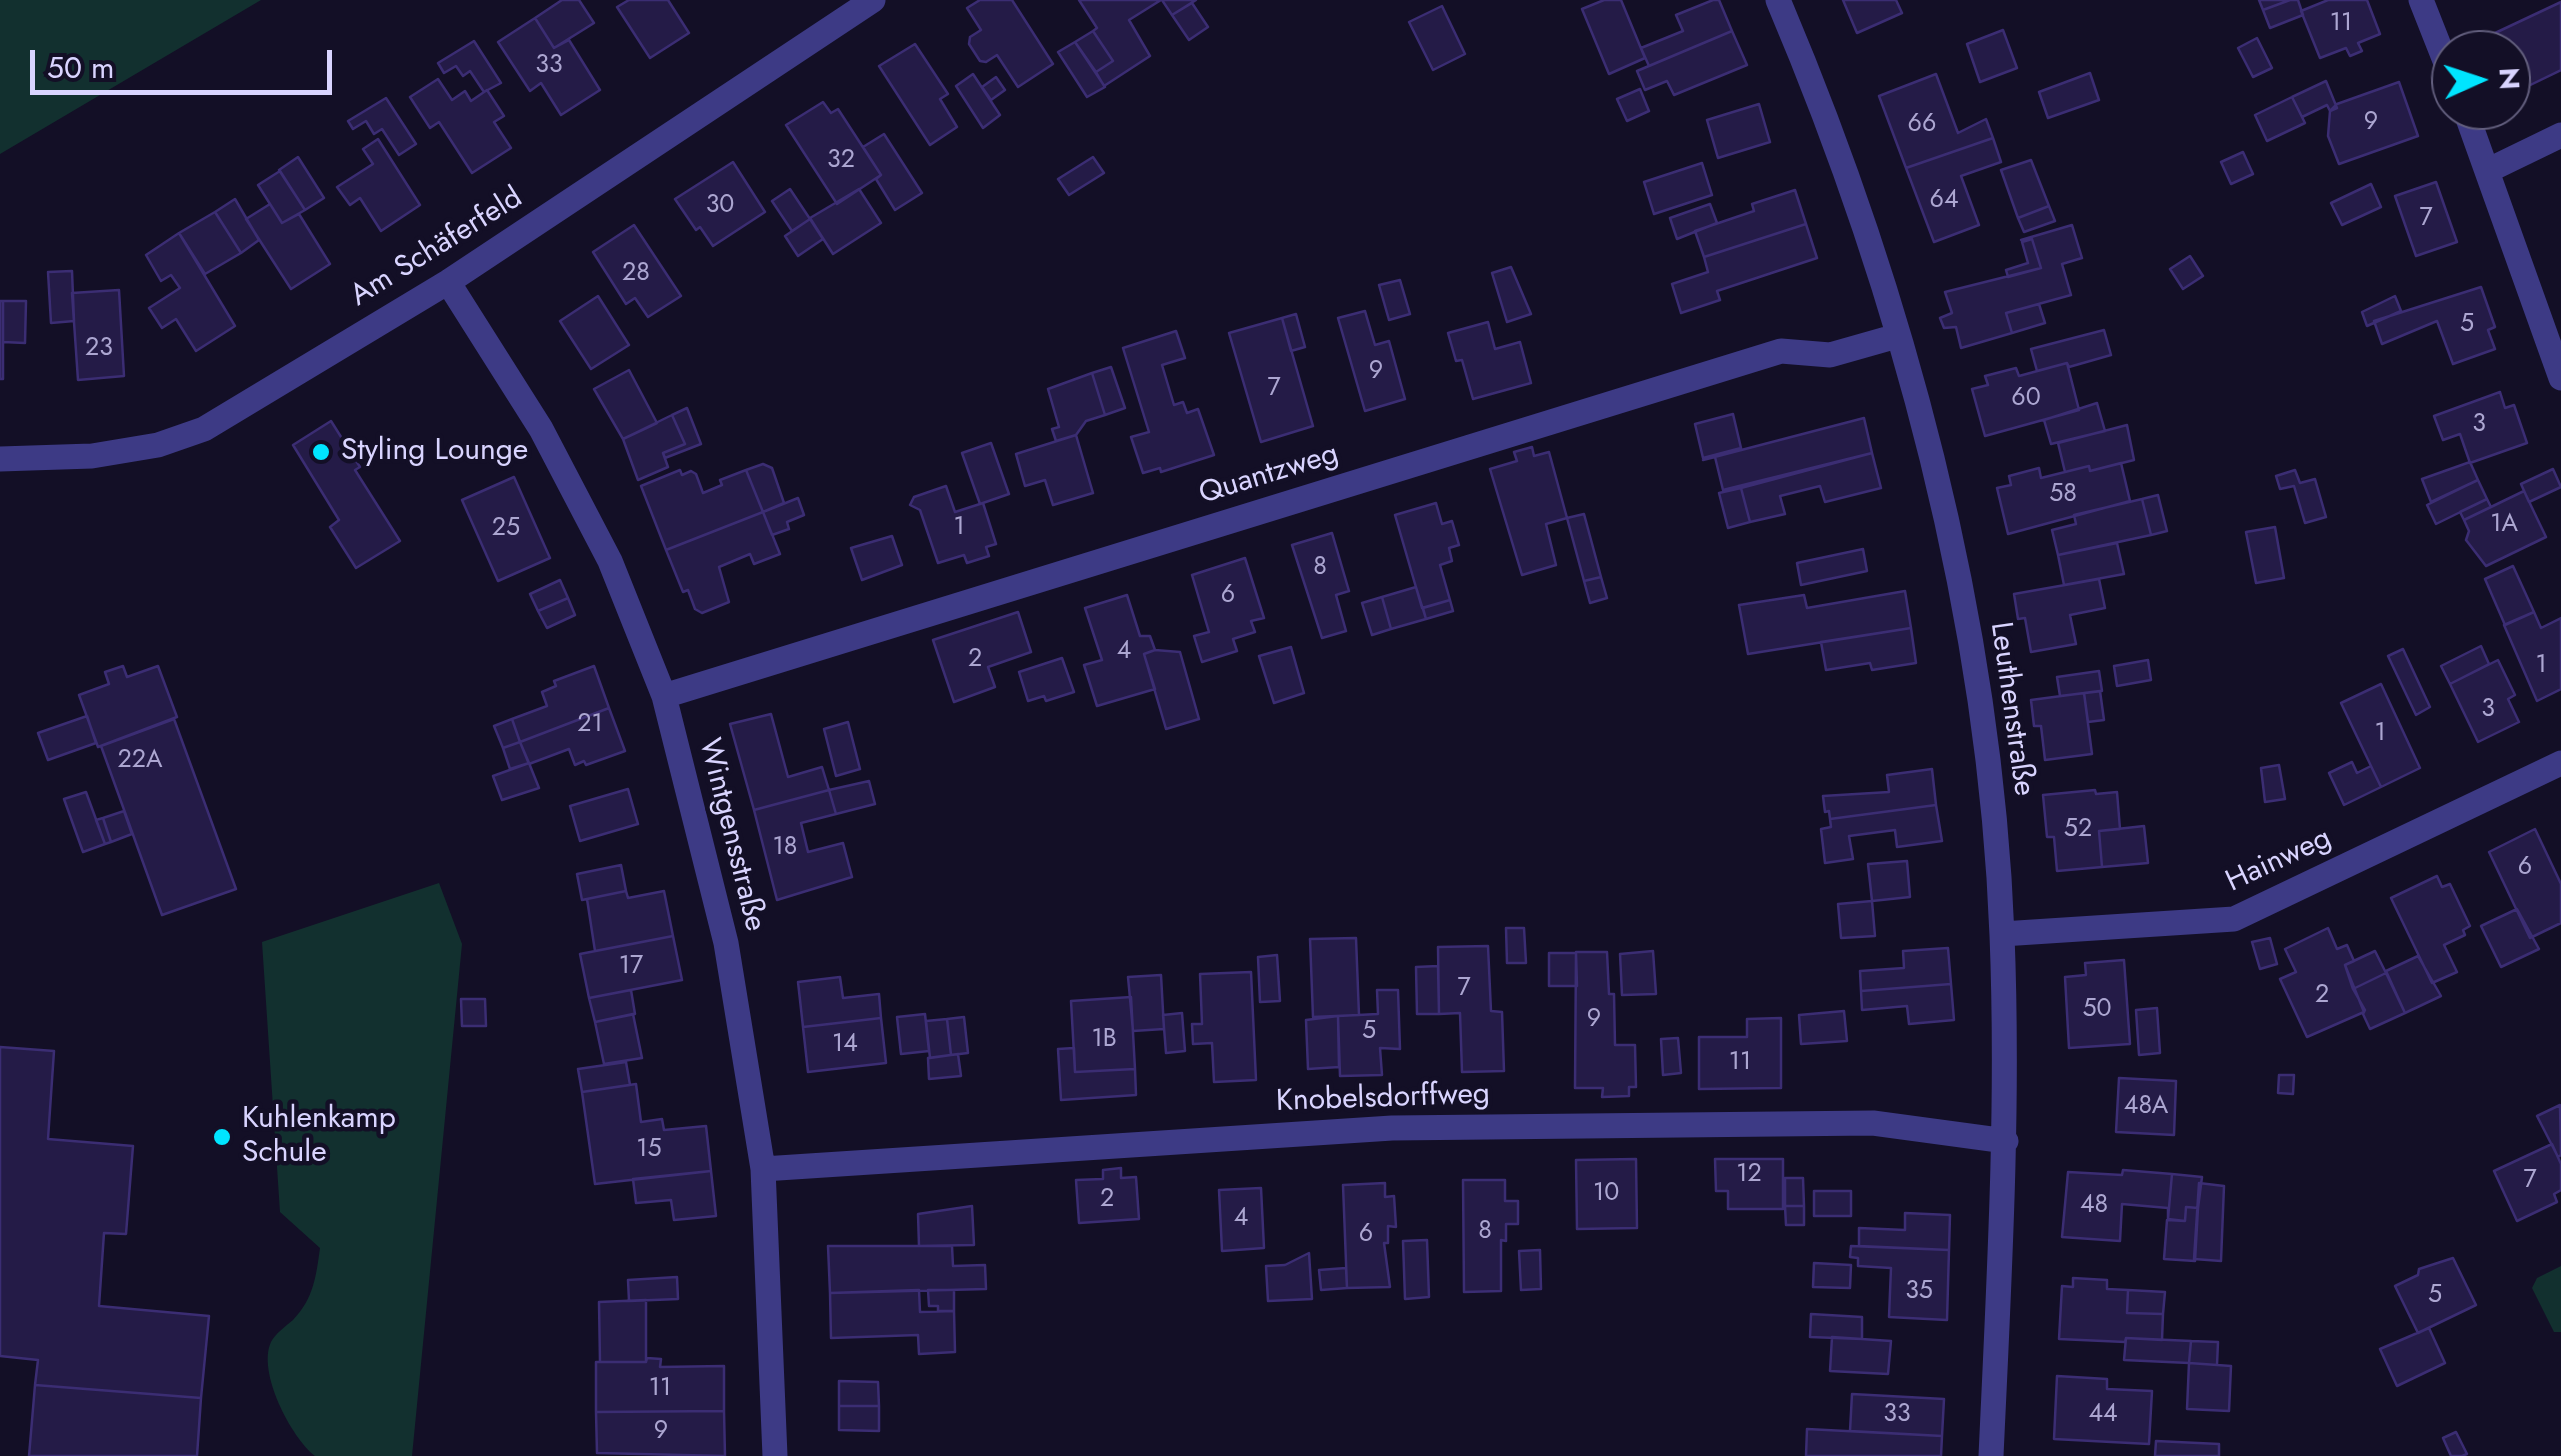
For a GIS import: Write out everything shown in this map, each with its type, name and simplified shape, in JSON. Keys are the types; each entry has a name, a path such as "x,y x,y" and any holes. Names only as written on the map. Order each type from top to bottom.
{"street":[{"name":"Am Schäferfeld","path":"0,460 92,456 158,445 204,430 448,282 874,0"},
{"name":"Leuthenstraße","path":"1778,0 1850,186 1897,336 1960,585 1981,708 2002,934 2006,1141 1991,1456"},
{"path":"2421,0 2433,30"},
{"path":"2473,130 2561,378"},
{"path":"2488,170 2561,136"},
{"name":"Wintgensstraße","path":"448,282 542,429 610,561 664,696 726,943 763,1169 775,1456"},
{"name":"Quantzweg","path":"664,696 1781,351 1830,355 1897,336"},
{"name":"Hainweg","path":"2002,934 2234,919 2561,763"},
{"name":"Knobelsdorffweg","path":"763,1169 1392,1128 1873,1123 2006,1141"}],"green space":[{"path":"0,0 261,0 0,154"},
{"path":"439,883 462,944 412,1456 315,1456 287,1419 269,1370 271,1342 300,1312 310,1295 320,1248 280,1212 262,942"},
{"path":"2561,1266 2561,1332 2554,1332 2532,1288 2537,1278"}],"building":[{"path":"562,0 579,0 594,23 554,48 535,18"},
{"path":"629,0 668,0 689,33 650,58 617,7"},
{"path":"980,0 1012,0 1053,64 1018,87 997,55 980,61 969,44 970,37 981,30 967,8"},
{"path":"1079,0 1161,0 1129,20 1150,56 1104,86 1096,72 1113,61"},
{"path":"1162,0 1196,0 1172,15"},
{"path":"1604,0 1621,0 1645,58 1609,74 1582,9"},
{"path":"1719,0 1732,31 1649,66 1641,48 1683,31 1676,15"},
{"path":"1843,0 1896,0 1902,13 1857,33"},
{"path":"2259,0 2290,0 2263,10"},
{"path":"2298,0 2303,15 2270,28 2263,10"},
{"path":"2328,0 2367,0 2380,34 2358,43 2362,51 2350,56 2346,48 2320,58 2301,11"},
{"path":"2561,2 2561,70 2531,85 2531,30 2502,30"},
{"path":"1192,3 1208,27 1189,40 1172,15"},
{"path":"1442,6 1465,54 1433,70 1409,22"},
{"path":"535,18 554,48 569,40 600,90 561,115 541,83 530,91 498,42"},
{"path":"2003,30 2017,68 1980,82 1967,44"},
{"path":"1093,31 1113,61 1096,72 1075,42"},
{"path":"1732,31 1747,65 1674,95 1667,81 1645,90 1637,71"},
{"path":"2257,38 2272,68 2253,77 2238,48"},
{"path":"474,41 501,83 484,92 470,71 463,76 456,66 444,73 438,63"},
{"path":"1075,42 1105,87 1087,97 1058,52"},
{"path":"915,44 948,94 940,99 957,127 930,145 879,66"},
{"path":"2090,73 2099,100 2048,118 2039,92"},
{"path":"973,74 1000,115 983,128 956,86"},
{"path":"1936,74 1958,133 1986,119 1993,138 1906,168 1879,96"},
{"path":"996,77 1005,90 991,100 982,87"},
{"path":"438,79 452,100 465,91 471,101 487,90 504,116 494,122 511,148 472,173 439,122 430,128 410,97"},
{"path":"2326,81 2337,108 2330,111 2327,105 2302,117 2292,97"},
{"path":"2399,82 2418,136 2339,164 2328,136 2330,111 2337,104"},
{"path":"1640,89 1649,111 1627,121 1617,99"},
{"path":"2292,97 2305,123 2267,141 2255,115"},
{"path":"386,98 416,144 399,155 382,129 374,134 366,121 353,129 348,121"},
{"path":"823,102 831,113 838,109 881,175 837,204 786,125"},
{"path":"1759,104 1770,142 1718,158 1707,120"},
{"path":"884,134 922,193 895,210 876,179 881,175 863,147"},
{"path":"1993,138 2001,162 1961,176 1979,225 1934,242 1906,168"},
{"path":"378,139 420,205 381,231 360,198 350,205 337,187 373,164 363,149"},
{"path":"2243,152 2253,174 2231,184 2221,162"},
{"path":"298,157 324,198 305,210 279,170"},
{"path":"1093,157 1104,173 1069,195 1058,179"},
{"path":"2031,160 2049,206 2018,218 2001,170"},
{"path":"733,162 765,212 713,246 700,227 696,230 675,199"},
{"path":"1702,163 1712,195 1654,214 1644,182"},
{"path":"280,171 305,210 282,223 258,185"},
{"path":"2436,182 2457,242 2416,256 2395,196"},
{"path":"2371,184 2381,207 2342,225 2331,203"},
{"path":"790,189 810,219 792,231 772,201"},
{"path":"859,189 881,223 833,254 810,218"},
{"path":"1795,190 1806,224 1704,257 1695,231 1754,211 1752,204"},
{"path":"235,199 259,240 241,253 215,212"},
{"path":"270,204 282,223 299,214 330,264 291,289 246,219"},
{"path":"1710,204 1717,223 1677,239 1670,218"},
{"path":"2049,206 2055,221 2024,232 2018,218"},
{"path":"215,212 241,253 205,274 179,233"},
{"path":"810,219 823,239 798,256 785,236"},
{"path":"1806,224 1817,258 1717,291 1720,300 1681,313 1672,284 1708,272 1704,257"},
{"path":"634,225 681,296 648,317 635,298 626,304 593,252"},
{"path":"2072,225 2082,258 2062,264 2071,295 2006,313 2012,333 1961,348 1956,327 1944,328 1940,318 1952,313 1945,292 2041,268 2032,239 2021,240"},
{"path":"179,233 235,326 196,351 176,319 162,328 149,308 180,288 171,275 161,281 146,255"},
{"path":"2032,239 2041,268 2008,277 2006,270 2028,263 2022,242"},
{"path":"2190,256 2203,276 2183,289 2170,269"},
{"path":"1511,267 1531,314 1507,322 1492,273"},
{"path":"72,271 74,321 51,323 48,272"},
{"path":"1400,280 1410,314 1389,320 1379,285"},
{"path":"2481,287 2495,327 2488,330 2495,349 2453,364 2437,321 2382,344 2374,321"},
{"path":"119,290 124,376 78,380 72,293"},
{"path":"598,296 629,345 591,369 560,321"},
{"path":"2395,296 2401,311 2367,326 2362,312"},
{"path":"3,301 3,379 0,379"},
{"path":"3,301 26,301 25,343 3,342"},
{"path":"2039,304 2045,323 2012,333 2006,313"},
{"path":"1365,311 1375,345 1389,341 1405,399 1365,411 1338,318"},
{"path":"1296,314 1305,347 1291,351 1282,318"},
{"path":"1282,318 1313,426 1261,442 1229,333"},
{"path":"1488,322 1495,349 1520,342 1531,383 1473,399 1462,360 1456,361 1448,333"},
{"path":"2104,330 2111,355 2037,371 2031,349"},
{"path":"1176,331 1185,358 1162,365 1174,405 1183,402 1187,413 1198,409 1214,455 1161,472 1160,468 1143,473 1131,437 1149,432 1123,348"},
{"path":"2067,363 2079,410 1985,436 1972,389 1988,385 1985,376 2016,368 2019,376"},
{"path":"1111,367 1125,408 1105,415 1092,373"},
{"path":"629,370 657,423 623,439 594,389"},
{"path":"1092,373 1105,415 1086,421 1076,435 1056,441 1052,429 1059,427 1048,389"},
{"path":"2500,392 2505,408 2514,405 2527,443 2470,463 2460,434 2443,440 2434,416"},
{"path":"2097,403 2105,431 2051,444 2044,420"},
{"path":"687,408 701,444 665,458 663,453 685,444 672,415"},
{"path":"1733,414 1741,448 1703,458 1695,424"},
{"path":"672,415 685,444 663,453 668,467 638,480 623,439"},
{"path":"1864,418 1872,453 1723,490 1715,457 1703,460"},
{"path":"331,421 360,467 355,470 400,541 356,568 330,527 339,520 293,445"},
{"path":"2127,425 2134,460 2090,471 2089,466 2065,472 2058,443"},
{"path":"1076,435 1093,493 1053,505 1045,480 1025,486 1016,454"},
{"path":"991,443 1009,494 980,504 962,453"},
{"path":"1532,447 1534,456 1549,452 1567,518 1546,524 1556,565 1522,575 1490,469 1517,461 1514,452"},
{"path":"1872,453 1881,488 1825,502 1820,486 1780,496 1785,514 1750,522 1741,488"},
{"path":"2470,462 2478,480 2431,502 2422,479"},
{"path":"2121,463 2130,501 2008,534 1997,488 2011,485 2009,476 2039,468 2041,478"},
{"path":"763,464 772,468 784,503 763,512 746,470"},
{"path":"2553,469 2561,487 2529,502 2521,484"},
{"path":"680,470 682,475 691,471 696,474 703,493 722,485 720,480 746,470 763,512 666,550 641,486"},
{"path":"2295,470 2300,483 2315,479 2326,517 2305,523 2294,486 2280,489 2276,476"},
{"path":"514,477 550,558 498,581 462,500"},
{"path":"2478,480 2487,499 2436,524 2427,505"},
{"path":"946,486 955,512 983,503 996,544 986,547 989,556 967,563 964,555 938,563 920,510 910,505 914,497"},
{"path":"1741,488 1750,522 1728,528 1719,493"},
{"path":"2524,491 2546,537 2486,566 2466,540 2469,531 2464,520"},
{"path":"2158,495 2167,531 2151,535 2142,499"},
{"path":"798,498 804,515 787,522 789,529 772,535 763,512"},
{"path":"2142,499 2151,535 2058,555 2052,530 2076,524 2074,515"},
{"path":"2487,499 2491,507 2464,520 2460,512"},
{"path":"1436,503 1442,524 1452,521 1459,545 1449,548 1452,561 1440,565 1450,600 1422,608 1395,515"},
{"path":"763,512 780,554 754,564 750,554 719,567 729,602 702,613 695,609 688,590 683,592 666,550"},
{"path":"1584,514 1601,577 1584,581 1567,518"},
{"path":"2275,527 2284,578 2256,583 2246,532"},
{"path":"1332,533 1349,591 1336,595 1346,631 1322,638 1292,545"},
{"path":"892,536 902,565 862,580 851,548"},
{"path":"2117,543 2124,574 2064,585 2058,555"},
{"path":"1863,549 1867,571 1801,585 1797,563"},
{"path":"1245,558 1264,618 1251,621 1255,632 1233,639 1237,651 1202,662 1194,636 1209,632 1192,575"},
{"path":"2513,566 2534,612 2505,625 2485,579"},
{"path":"1601,577 1607,598 1590,603 1584,581"},
{"path":"2099,579 2105,608 2070,615 2076,644 2031,652 2025,618 2018,619 2014,594"},
{"path":"560,580 568,598 538,611 530,594"},
{"path":"1416,587 1426,619 1391,629 1382,597"},
{"path":"1905,591 1911,628 1748,654 1739,605 1804,595 1807,608"},
{"path":"1127,595 1140,636 1150,636 1155,650 1144,654 1155,689 1097,706 1084,665 1102,660 1085,608"},
{"path":"1382,597 1391,629 1372,635 1362,603"},
{"path":"568,598 575,615 547,628 538,611"},
{"path":"1450,600 1453,611 1426,619 1423,608"},
{"path":"1018,612 1031,652 988,667 995,687 954,702 933,640"},
{"path":"2534,612 2541,628 2561,618 2561,689 2537,701 2504,625"},
{"path":"1911,628 1916,663 1872,670 1870,663 1826,670 1821,642"},
{"path":"2481,646 2489,664 2450,684 2441,666"},
{"path":"1291,647 1304,693 1274,703 1259,656"},
{"path":"2403,649 2430,707 2416,715 2388,656"},
{"path":"1155,650 1180,652 1199,719 1166,729 1144,654"},
{"path":"1062,658 1074,692 1046,701 1044,696 1028,701 1019,672"},
{"path":"2148,660 2151,680 2117,686 2114,666"},
{"path":"2498,660 2515,695 2508,699 2519,722 2478,742 2450,684"},
{"path":"123,666 127,677 158,666 177,717 98,747 79,695 109,684 105,672"},
{"path":"594,666 609,708 520,742 512,719 547,706 542,692 556,686 554,681"},
{"path":"2099,671 2102,691 2060,696 2057,677"},
{"path":"2381,684 2420,768 2381,787 2341,703"},
{"path":"2100,691 2104,720 2088,722 2084,693"},
{"path":"2084,693 2092,754 2045,760 2041,726 2034,726 2031,700"},
{"path":"609,708 625,751 575,765 569,749 529,764 520,742"},
{"path":"771,714 788,777 822,767 829,790 754,810 730,724"},
{"path":"87,716 96,743 48,760 38,733"},
{"path":"174,719 236,889 162,915 101,746"},
{"path":"512,719 520,742 503,748 494,726"},
{"path":"848,722 860,769 836,776 824,729"},
{"path":"520,742 529,763 510,769 503,748"},
{"path":"2352,762 2357,773 2371,766 2381,787 2344,805 2329,773"},
{"path":"529,763 539,788 502,800 493,776"},
{"path":"2279,765 2285,799 2265,802 2261,768"},
{"path":"1932,769 1936,805 1830,819 1829,811 1825,812 1823,796 1889,792 1887,775"},
{"path":"869,781 875,804 836,814 829,790"},
{"path":"628,789 638,824 580,841 570,806"},
{"path":"829,790 836,814 801,823 808,852 843,843 852,877 777,900 754,810"},
{"path":"2095,790 2096,794 2117,792 2120,829 2099,831 2102,867 2057,871 2054,837 2047,837 2043,795"},
{"path":"86,792 105,844 83,852 64,799"},
{"path":"1936,805 1942,841 1897,847 1895,830 1849,836 1853,859 1825,863 1821,829 1831,827 1830,819"},
{"path":"124,811 132,834 111,842 103,818"},
{"path":"103,818 111,842 105,844 96,820"},
{"path":"2144,826 2148,863 2102,867 2099,831"},
{"path":"2535,829 2561,884 2561,923 2530,938 2489,852"},
{"path":"1907,861 1910,897 1872,901 1868,864"},
{"path":"621,865 626,891 582,900 577,874"},
{"path":"2437,876 2442,887 2450,884 2470,926 2463,930 2465,935 2444,945 2457,972 2432,983 2391,898"},
{"path":"626,891 628,898 664,891 673,936 595,951 587,899"},
{"path":"1872,901 1875,936 1841,938 1838,904"},
{"path":"2517,909 2539,949 2501,967 2481,926"},
{"path":"1506,928 1524,928 1526,963 1507,963"},
{"path":"2328,928 2337,949 2347,945 2354,961 2345,965 2364,1012 2307,1037 2280,979 2296,972 2285,949"},
{"path":"673,936 682,980 589,998 580,954"},
{"path":"1356,938 1359,1015 1313,1017 1310,939"},
{"path":"2270,938 2277,964 2260,969 2252,942"},
{"path":"1488,946 1491,1011 1502,1012 1504,1071 1462,1072 1460,1013 1439,1014 1438,947"},
{"path":"1948,948 1951,984 1861,991 1860,971 1904,968 1903,951"},
{"path":"1653,951 1656,994 1622,995 1620,954"},
{"path":"2375,951 2386,973 2353,989 2345,965"},
{"path":"1576,952 1607,952 1609,994 1614,994 1615,1045 1635,1045 1636,1087 1629,1087 1629,1096 1602,1097 1603,1088 1575,1088"},
{"path":"1549,953 1576,953 1577,986 1549,986"},
{"path":"1277,955 1280,1001 1260,1002 1258,957"},
{"path":"2418,956 2441,996 2405,1013 2386,971"},
{"path":"2124,960 2130,1044 2069,1048 2065,977 2086,975 2085,963"},
{"path":"1438,966 1439,1014 1417,1014 1416,967"},
{"path":"1251,972 1256,1080 1214,1082 1212,1043 1193,1044 1192,1024 1202,1024 1200,974"},
{"path":"2386,973 2405,1013 2370,1029 2353,989"},
{"path":"1161,975 1164,1029 1133,1031 1128,977"},
{"path":"840,977 843,998 879,994 881,1018 803,1027 798,982"},
{"path":"1951,984 1954,1020 1909,1024 1907,1006 1862,1010 1861,991"},
{"path":"631,990 635,1014 595,1022 589,998"},
{"path":"1377,990 1398,990 1400,1049 1380,1048 1382,1075 1340,1076 1338,1016 1378,1014"},
{"path":"1131,997 1135,1069 1075,1072 1071,1001"},
{"path":"461,999 485,999 486,1026 462,1026"},
{"path":"2157,1008 2160,1053 2139,1055 2136,1010"},
{"path":"1844,1011 1847,1041 1801,1044 1799,1015"},
{"path":"1182,1013 1185,1051 1166,1053 1163,1015"},
{"path":"633,1014 642,1058 604,1064 595,1022"},
{"path":"925,1014 929,1051 901,1054 897,1017"},
{"path":"1338,1016 1339,1067 1308,1069 1306,1020"},
{"path":"964,1017 968,1053 951,1055 947,1019"},
{"path":"881,1018 886,1063 808,1072 803,1027"},
{"path":"1781,1018 1781,1088 1699,1089 1699,1037 1747,1037 1747,1019"},
{"path":"947,1019 951,1055 930,1058 926,1021"},
{"path":"1678,1038 1681,1073 1663,1075 1661,1039"},
{"path":"0,1047 54,1051 48,1139 133,1146 126,1234 104,1233 99,1306 209,1316 201,1398 35,1385 38,1360 0,1356"},
{"path":"1074,1048 1075,1072 1135,1069 1136,1095 1061,1100 1058,1049"},
{"path":"958,1054 961,1076 929,1079 928,1058"},
{"path":"626,1062 630,1085 582,1092 578,1069"},
{"path":"2279,1075 2294,1075 2293,1094 2278,1093"},
{"path":"2119,1078 2176,1081 2174,1135 2116,1132"},
{"path":"636,1084 641,1122 662,1119 664,1130 706,1126 711,1171 595,1184 582,1092"},
{"path":"2560,1105 2561,1155 2558,1157 2537,1116"},
{"path":"2552,1144 2561,1164 2561,1190 2554,1194 2557,1202 2517,1221 2494,1171"},
{"path":"1636,1159 1637,1228 1577,1229 1576,1160"},
{"path":"1715,1159 1783,1159 1783,1209 1728,1209 1728,1191 1716,1191"},
{"path":"1121,1168 1121,1178 1136,1177 1139,1219 1079,1223 1076,1180 1103,1179 1103,1170"},
{"path":"2123,1170 2172,1174 2168,1219 2168,1208 2122,1204 2120,1241 2062,1237 2068,1172 2122,1175"},
{"path":"711,1171 716,1216 674,1220 671,1200 636,1203 633,1179"},
{"path":"2172,1174 2202,1177 2198,1208 2186,1207 2185,1221 2168,1219"},
{"path":"1785,1178 1803,1178 1804,1206 1785,1206"},
{"path":"1463,1180 1505,1180 1505,1201 1518,1201 1518,1224 1506,1224 1506,1241 1501,1240 1501,1291 1464,1292"},
{"path":"1385,1183 1385,1197 1394,1196 1396,1227 1388,1226 1388,1243 1384,1243 1390,1287 1347,1288 1343,1185"},
{"path":"2199,1183 2224,1186 2221,1261 2194,1259"},
{"path":"1261,1188 1264,1248 1222,1251 1219,1190"},
{"path":"1814,1191 1851,1191 1851,1216 1814,1216"},
{"path":"972,1206 974,1245 919,1246 918,1214"},
{"path":"1785,1206 1804,1206 1804,1225 1786,1225"},
{"path":"2186,1207 2198,1208 2195,1261 2164,1259 2167,1220 2185,1221"},
{"path":"1905,1213 1950,1215 1949,1250 1859,1246 1859,1228 1905,1230"},
{"path":"1427,1240 1429,1297 1405,1299 1403,1241"},
{"path":"828,1246 952,1246 953,1266 985,1265 986,1289 830,1293"},
{"path":"1851,1246 1949,1250 1947,1320 1889,1317 1891,1268 1858,1266 1858,1258 1850,1257"},
{"path":"1540,1250 1541,1289 1521,1290 1519,1251"},
{"path":"1309,1253 1312,1299 1268,1301 1266,1266 1285,1265"},
{"path":"2453,1258 2476,1305 2418,1333 2395,1286 2418,1275 2419,1269"},
{"path":"1814,1263 1851,1265 1850,1288 1813,1287"},
{"path":"1346,1268 1347,1288 1321,1290 1319,1270"},
{"path":"677,1277 678,1299 629,1301 628,1280"},
{"path":"2073,1278 2107,1280 2107,1289 2128,1290 2127,1313 2163,1314 2162,1340 2059,1339 2062,1286 2073,1287"},
{"path":"919,1290 920,1312 954,1311 955,1352 919,1354 918,1335 831,1338 830,1293"},
{"path":"928,1290 954,1290 954,1311 938,1311 938,1306 929,1306"},
{"path":"2128,1290 2165,1292 2163,1314 2127,1313"},
{"path":"646,1300 646,1362 600,1362 599,1302"},
{"path":"1811,1314 1862,1317 1862,1339 1810,1337"},
{"path":"2429,1328 2445,1363 2397,1386 2380,1349"},
{"path":"1832,1337 1891,1341 1888,1374 1830,1371"},
{"path":"2126,1338 2191,1341 2189,1363 2124,1360"},
{"path":"2191,1341 2218,1342 2217,1365 2189,1363"},
{"path":"647,1358 661,1359 660,1367 724,1366 724,1411 596,1412 596,1362 646,1362"},
{"path":"2189,1363 2231,1366 2229,1411 2187,1409"},
{"path":"2057,1376 2107,1379 2107,1389 2152,1391 2149,1444 2054,1439"},
{"path":"839,1381 878,1382 879,1406 839,1406"},
{"path":"35,1385 201,1398 197,1456 29,1456"},
{"path":"1852,1394 1944,1399 1942,1436 1850,1431"},
{"path":"839,1406 879,1406 879,1431 839,1430"},
{"path":"724,1411 725,1456 597,1453 596,1412"},
{"path":"1807,1429 1942,1436 1941,1456 1806,1456"},
{"path":"2456,1432 2467,1454 2462,1456 2451,1456 2443,1438"},
{"path":"2156,1441 2219,1444 2219,1456 2155,1456"}],"place":[{"name":"Styling Lounge","path":"321,452"},
{"name":"Kuhlenkamp Schule","path":"222,1137"}]}
